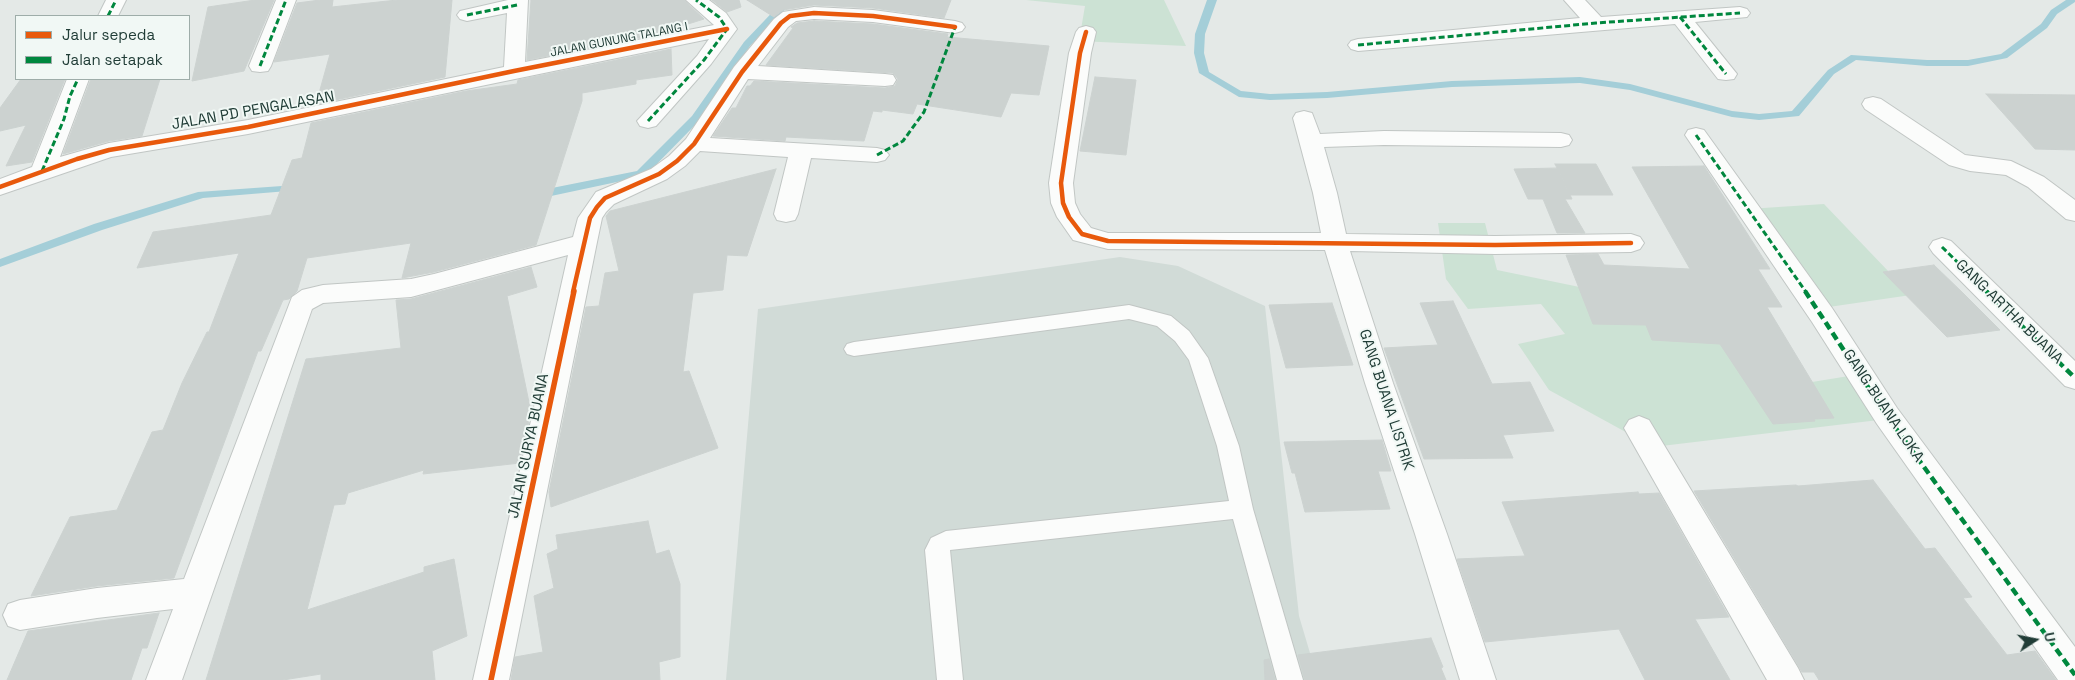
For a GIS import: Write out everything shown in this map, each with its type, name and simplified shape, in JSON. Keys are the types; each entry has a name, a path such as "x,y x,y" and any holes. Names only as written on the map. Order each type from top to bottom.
{"street":[{"path":"108,15 116,0"},
{"path":"260,66 286,0"},
{"path":"648,121 704,60 727,29 719,17 696,0"},
{"path":"1574,0 1596,23"},
{"path":"467,15 517,3 514,70"},
{"path":"164,680 197,592 240,467 301,304 311,297 323,294 411,288 434,283 587,230 605,198 659,174 677,161 694,144 742,72 790,16 804,13 873,16 955,27"},
{"path":"1358,45 1596,23 1740,13"},
{"path":"1680,17 1726,74"},
{"name":"JALAN GUNUNG TALANG I","path":"514,70 727,29"},
{"path":"1086,32 1080,53 1061,183 1062,203 1069,217 1082,234 1108,241 1495,245 1631,243"},
{"name":"JALAN PD PENGALASAN","path":"0,187 42,171 109,150 248,127 514,70"},
{"path":"742,72 885,80"},
{"path":"42,171 64,120 70,96 78,80"},
{"path":"1873,104 1957,160 1970,164 2003,166 2014,170 2036,182 2075,212"},
{"name":"GANG BUANA LISTRIK","path":"1478,680 1431,534 1379,384 1335,242 1307,129 1384,138 1561,140"},
{"name":"GANG BUANA LOKA","path":"1696,134 1822,316 1886,416 2075,675"},
{"path":"694,144 877,155"},
{"path":"786,214 801,151"},
{"name":"JALAN SURYA BUANA","path":"491,680 587,230"},
{"name":"GANG ARTHA BUANA","path":"1942,247 2075,378"},
{"path":"1639,428 1786,680"},
{"path":"20,615 97,603 197,592"}],"lane":[{"path":"854,349 1129,312 1164,321 1182,336 1198,358 1228,446 1242,509 1290,680"},
{"path":"950,680 937,550 939,545 946,541 980,536 1242,509"}],"shaded area":[{"path":"1120,257 1178,266 1265,306 1299,616 1318,680 726,680 758,309"}],"green space":[{"path":"1026,0 1164,0 1186,46 1079,41 1085,6"},
{"path":"1824,204 1911,295 1815,309 1748,209"},
{"path":"1438,223 1485,223 1497,270 1701,312 1763,390 1855,375 1887,419 1653,447 1549,390 1518,344 1565,334 1541,304 1468,309 1446,279"}],"building":[{"path":"255,0 274,0 244,71 192,81 208,7"},
{"path":"333,0 332,7 397,0 452,0 445,77 316,104 330,54 274,62 297,3"},
{"path":"531,0 684,0 704,19 669,30 669,32 527,60"},
{"path":"712,0 739,0 741,7 727,12"},
{"path":"747,0 951,0 944,18 873,8 814,5 783,10 774,17"},
{"path":"814,21 873,24 948,34 947,37 1049,46 1039,95 1011,93 1001,117 917,104 913,114 882,110 882,112 873,111 864,141 786,137 785,141 713,136 732,108 736,108 747,86 750,86 754,81 885,88 895,86 898,79 893,73 766,65 793,28 791,27 797,23"},
{"path":"671,49 672,75 636,80 636,84 582,93 582,101 536,245 434,272 402,278 411,243 307,258 297,291 289,299 283,300 261,351 258,351 174,578 97,586 31,596 70,517 117,510 152,432 163,430 182,383 207,332 209,332 239,253 137,268 153,232 271,215 292,160 302,158 311,123 466,91 517,84 518,80"},
{"path":"1095,77 1136,80 1126,155 1080,151"},
{"path":"20,80 65,80 32,162 6,166 26,125 0,131 0,108"},
{"path":"91,80 160,80 142,136 109,141 63,154"},
{"path":"1986,94 2075,95 2075,150 2035,149"},
{"path":"1555,164 1596,164 1613,195 1570,195"},
{"path":"1704,166 1770,269 1758,269 1782,307 1767,307 1834,418 1773,424 1720,344 1652,340 1646,325 1593,324 1566,255 1598,254 1604,265 1690,269 1632,167"},
{"path":"1557,168 1572,199 1565,199 1585,233 1557,233 1543,199 1528,199 1514,169"},
{"path":"776,169 747,256 727,255 723,290 693,293 683,372 689,371 718,448 551,507 549,492 586,307 599,306 605,273 619,271 606,216 610,211"},
{"path":"1934,265 2000,330 1947,337 1883,272"},
{"path":"531,267 537,287 507,296 531,412 520,463 423,474 424,470 348,493 345,504 334,505 307,610 424,572 424,567 454,559 467,636 432,651 435,680 321,680 321,674 283,680 206,680 306,359 401,348 396,300 411,299"},
{"path":"1453,301 1492,384 1530,382 1554,431 1503,435 1513,458 1424,459 1384,348 1438,345 1420,303"},
{"path":"1332,303 1353,365 1286,368 1269,305"},
{"path":"1382,440 1391,471 1378,471 1390,509 1305,512 1295,473 1292,473 1284,442"},
{"path":"1873,480 1925,549 1935,548 1972,597 1963,598 2007,655 2035,651 2056,680 1819,680 1814,672 1802,672 1694,491"},
{"path":"1638,492 1639,494 1659,493 1729,617 1695,619 1730,680 1645,680 1619,629 1485,642 1457,559 1525,556 1502,502"},
{"path":"648,521 656,554 669,550 680,584 680,657 659,662 660,680 511,680 515,657 543,652 534,596 554,588 547,554 558,549 556,535"},
{"path":"159,613 147,648 142,648 131,680 7,680 28,631"},
{"path":"1431,638 1443,667 1441,668 1446,680 1305,680 1298,655"},
{"path":"1269,659 1275,680 1265,680 1264,660"}],"waterway":[{"path":"537,195 641,174 696,118 747,44 789,0"},
{"path":"1212,0 1200,34 1199,53 1204,73 1239,94 1270,97 1327,95 1452,84 1580,80 1630,87 1732,114 1759,117 1795,114 1831,72 1854,57 1927,63 1968,63 2004,56 2044,26 2054,12 2072,0"},
{"path":"0,263 98,227 202,195 296,188"}],"marked path":[{"path":"108,15 116,0"},
{"path":"260,66 286,0"},
{"path":"648,121 704,60 727,29 719,17 696,0"},
{"path":"467,15 517,5"},
{"path":"1358,45 1596,23 1740,13"},
{"path":"1680,17 1726,74"},
{"path":"877,155 903,141 924,112 955,27"},
{"path":"42,171 64,119 70,96 78,80"},
{"path":"1696,135 1822,315 1887,416 2075,675"},
{"path":"1942,247 2075,378"}],"cycle path":[{"path":"491,680 584,242 590,218 597,207 605,198 659,174 677,161 694,144 742,72 781,23 790,16 814,13 873,16 955,27"},
{"path":"0,187 77,159 109,150 248,127 514,71 727,29"},
{"path":"1086,32 1080,53 1061,183 1063,203 1069,217 1082,234 1108,241 1495,245 1631,243"}]}
